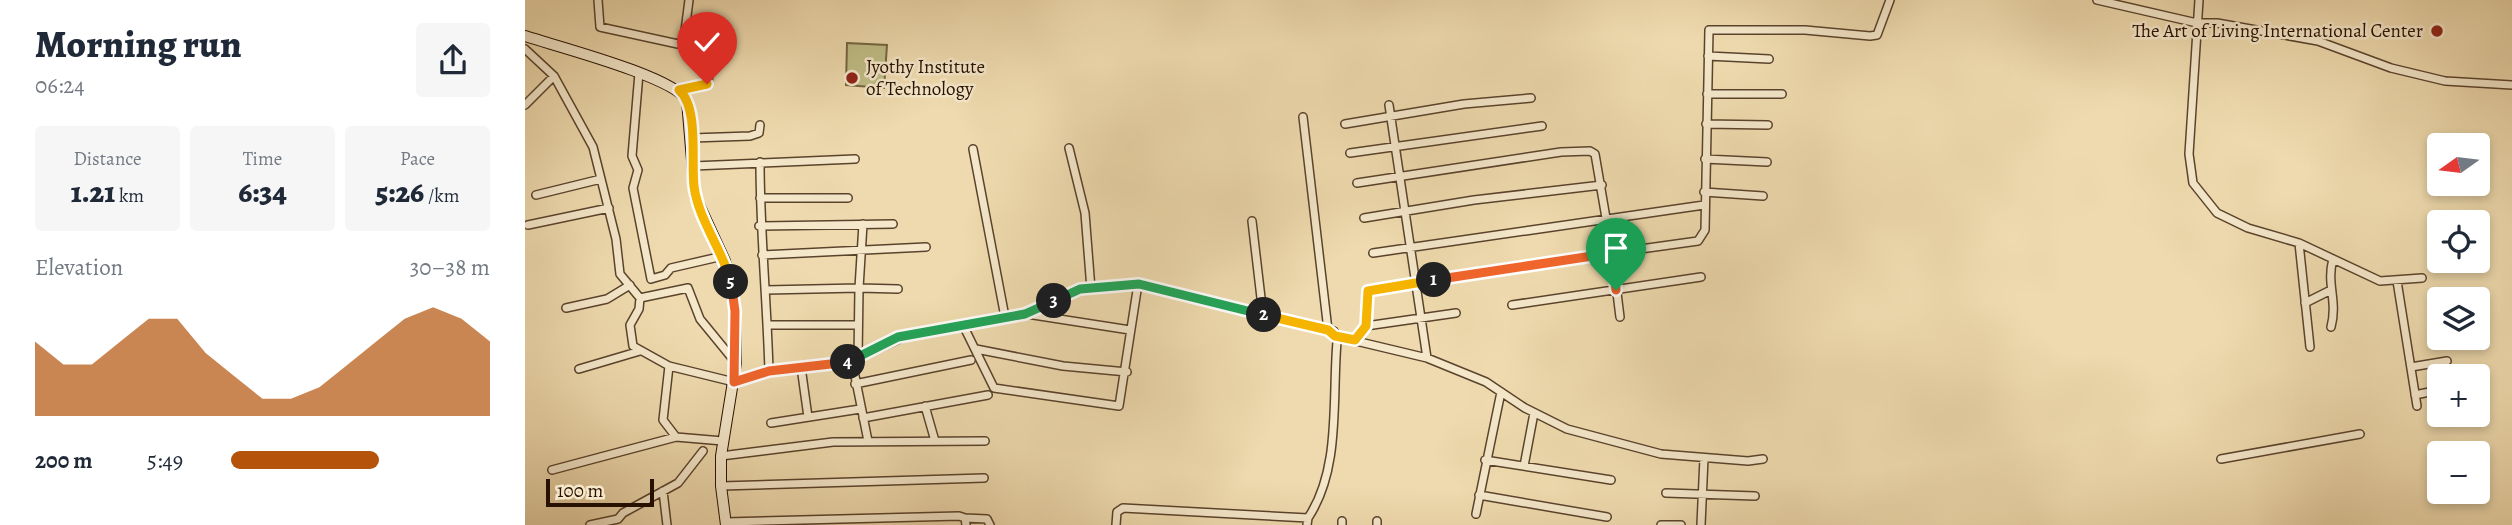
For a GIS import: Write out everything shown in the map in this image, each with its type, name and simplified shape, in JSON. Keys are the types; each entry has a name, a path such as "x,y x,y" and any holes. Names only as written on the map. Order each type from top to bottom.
{"main road":[{"path":"525,36 639,73 679,90 687,101 695,196 723,256 735,311 736,363 721,456 721,486 726,523"}],"street":[{"path":"598,0 600,27 678,44 684,39 689,0"},
{"path":"1355,340 1366,326 1368,291 1698,241 1705,230 1709,30 1805,30 1877,35 1890,0"},
{"path":"2199,0 2189,154 2193,183 2217,213 2248,228 2299,243 2380,281 2423,278"},
{"path":"2101,1 2197,23 2217,23 2318,41 2391,68 2445,81 2512,85"},
{"path":"525,48 554,76 593,147 609,208 620,274 641,298"},
{"path":"1708,56 1769,59"},
{"path":"679,90 708,83 711,63"},
{"path":"639,73 632,156 638,170 633,188 651,279 665,275 671,268 723,256"},
{"path":"525,105 554,76"},
{"path":"1707,94 1782,93"},
{"path":"1345,124 1531,98"},
{"path":"1389,105 1427,358"},
{"path":"1303,117 1328,330"},
{"path":"1706,124 1768,125"},
{"path":"692,138 750,136 759,134 760,125"},
{"path":"1350,153 1542,126"},
{"path":"1069,148 1085,213 1091,289"},
{"path":"973,149 1005,317"},
{"path":"1357,183 1561,152 1590,151 1595,154 1602,185 1620,317"},
{"path":"693,166 855,159"},
{"path":"1705,159 1767,162"},
{"path":"759,162 759,226 766,290 769,371"},
{"path":"536,195 601,178"},
{"path":"1364,218 1602,185"},
{"path":"1704,192 1763,196"},
{"path":"760,198 848,198"},
{"path":"1373,253 1705,205"},
{"path":"528,225 609,208"},
{"path":"1252,220 1263,315"},
{"path":"863,224 855,384 867,441"},
{"path":"759,226 893,225"},
{"path":"2299,243 2310,347"},
{"path":"762,256 926,247"},
{"path":"2331,327 2336,304 2330,275 2333,259"},
{"path":"1512,305 1701,278"},
{"path":"2397,281 2417,406"},
{"path":"963,325 976,349 989,384 994,388 1119,406 1127,372 1130,330 1139,284"},
{"path":"641,298 639,309 630,325 633,346 669,366 734,382 769,371 855,360 898,337 1025,314 1080,289 1139,284 1328,330 1335,336 1427,358 1486,382 1534,413 1567,429 1661,454 1704,458 1763,458"},
{"path":"566,308 607,299 630,285"},
{"path":"641,298 688,288 700,319 736,363"},
{"path":"766,290 898,289"},
{"path":"2305,303 2332,290"},
{"path":"1366,326 1456,313"},
{"path":"1025,314 1130,330"},
{"path":"768,325 858,325"},
{"path":"1116,525 1117,512 1123,508 1308,522 1318,504 1332,454 1335,336"},
{"path":"976,349 1063,366 1127,372"},
{"path":"579,369 640,351"},
{"path":"855,384 971,360"},
{"path":"2411,367 2447,361"},
{"path":"669,366 663,420 676,436"},
{"path":"801,367 808,417"},
{"path":"1476,514 1501,392"},
{"path":"2415,395 2427,392"},
{"path":"863,418 988,395"},
{"path":"925,406 935,441"},
{"path":"771,423 860,409"},
{"path":"1524,466 1534,413"},
{"path":"2221,460 2360,434"},
{"path":"552,470 676,436 723,441"},
{"path":"721,456 833,442 985,441"},
{"path":"590,525 618,522 623,513 678,483 702,452"},
{"path":"1700,525 1704,458"},
{"path":"1485,460 1611,480"},
{"path":"721,486 984,478"},
{"path":"663,491 667,525"},
{"path":"1666,493 1755,496"},
{"path":"1479,495 1607,517"},
{"path":"726,523 966,522 987,519 990,525"},
{"path":"1661,524 1681,525"}],"shaded area":[{"path":"847,43 887,45 884,88 846,85"}],"place":[{"name":"The Art of Living International Center","path":"2437,31"},
{"name":"Jyothy Institute of Technology","path":"852,78"}],"route":[{"path":"707,84 679,90 684,94 690,115 695,196 725,261 731,282 735,311 734,382 769,371 852,361 888,345 898,337 1025,314 1080,289 1139,284 1334,331 1335,336 1355,340 1366,326 1367,296 1371,289 1612,253 1616,290"}]}
